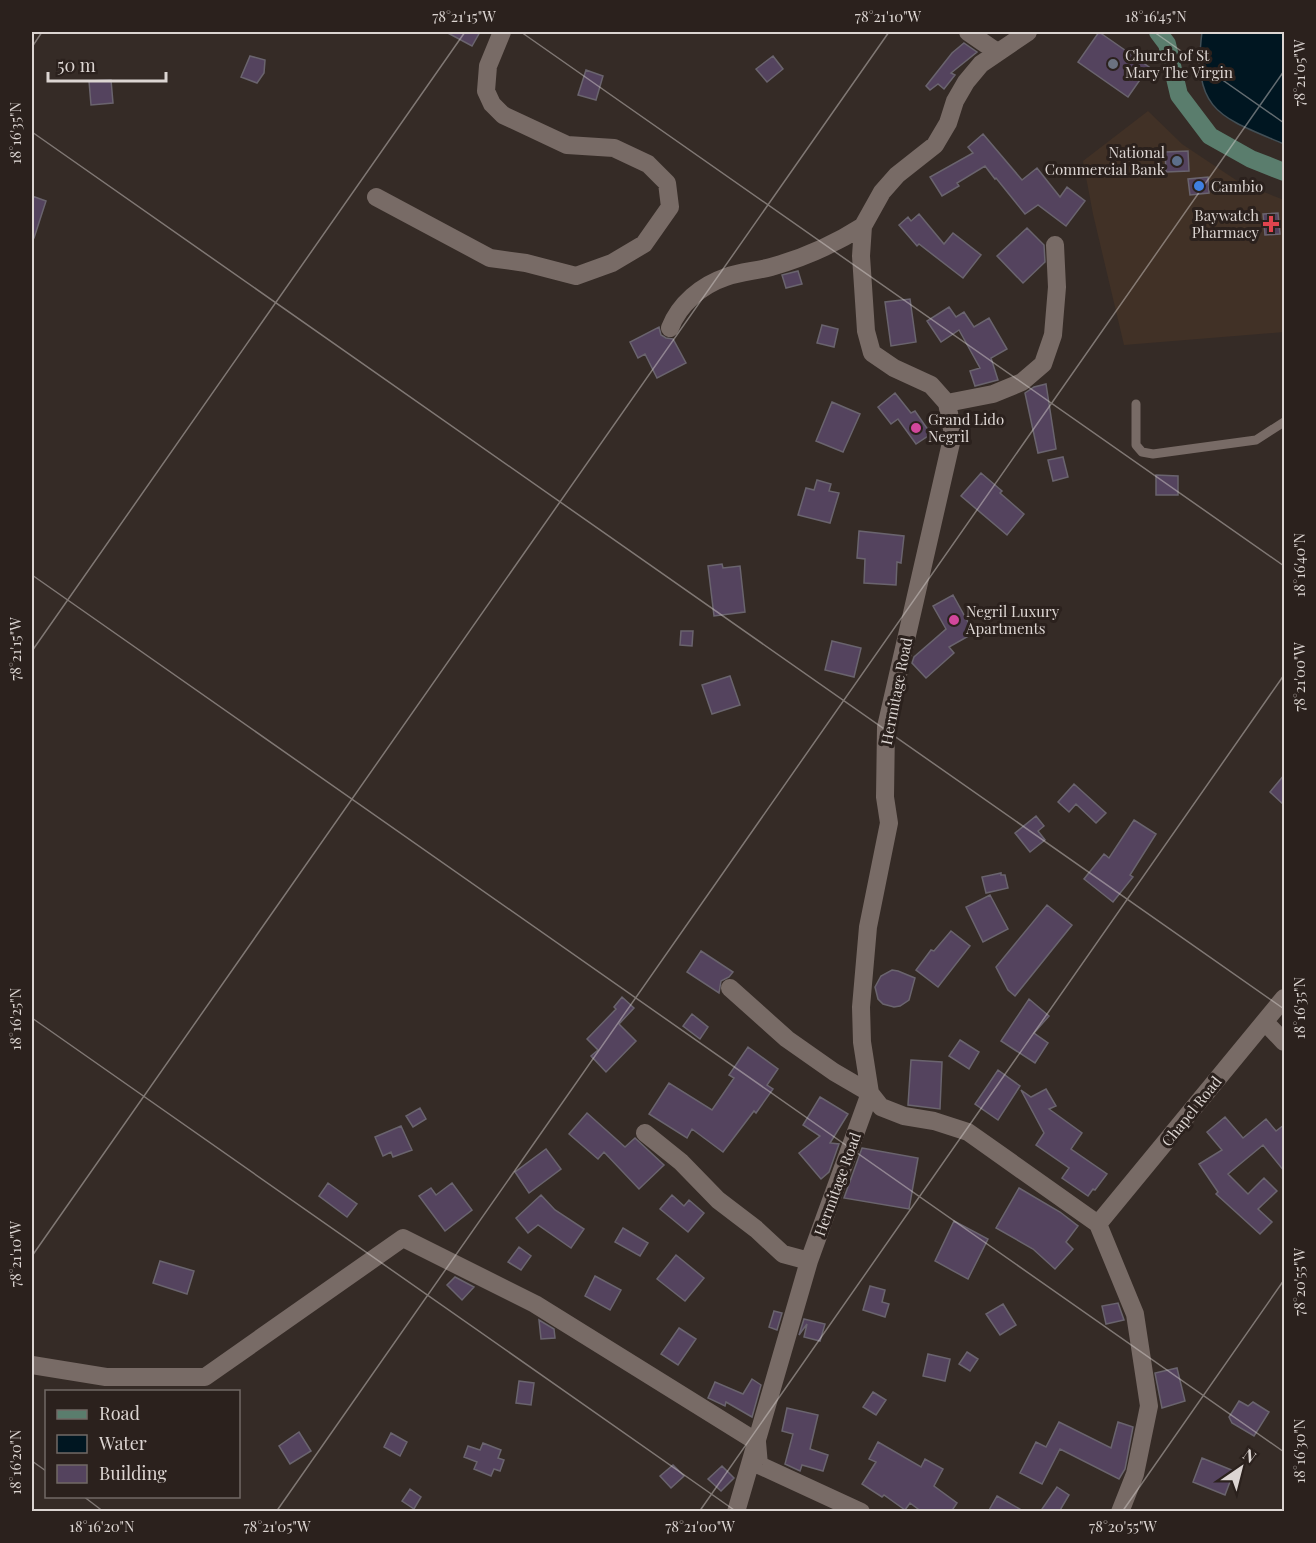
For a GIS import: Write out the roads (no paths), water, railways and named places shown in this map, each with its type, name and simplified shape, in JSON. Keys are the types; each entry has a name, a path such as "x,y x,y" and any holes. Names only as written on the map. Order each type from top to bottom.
{"main road":[{"path":"1158,32 1167,44 1179,95 1210,136 1251,159 1284,172"}],"street":[{"path":"376,197 490,258 526,263 576,276 612,264 644,244 670,207 667,183 648,164 615,148 567,145 503,115 492,104 486,91 488,66 502,32"},
{"path":"968,32 997,52"},
{"path":"1028,32 981,64 966,82 955,101 948,123 935,146 897,175 882,192 863,226 861,256 866,331 873,353 894,368 931,385 947,403 993,394 1022,382 1043,364 1053,335 1057,287 1055,245"},
{"path":"670,328 675,316 689,297 725,277 771,267 813,252 863,226"},
{"name":"Hermitage Road","path":"736,1512 809,1261 870,1093 862,1042 861,1006 868,927 889,823 885,797 886,727 953,434 947,403"},
{"path":"730,988 787,1039 834,1072 870,1093 881,1107 904,1116 968,1132 1098,1224 1135,1314 1149,1406 1134,1474 1120,1512"},
{"name":"Chapel Road","path":"1098,1224 1284,998"},
{"path":"1265,1022 1284,1042"},
{"path":"645,1133 681,1162 718,1200 756,1229 783,1254 809,1261"},
{"path":"32,1365 106,1377 205,1377 403,1238 535,1304 757,1442 759,1465 861,1512"}],"lane":[{"path":"1136,404 1136,445 1142,452 1154,454 1256,440 1284,422"}],"water":[{"path":"1202,32 1284,32 1284,144 1227,118 1215,108 1207,95 1202,79 1200,58"}],"place":[{"name":"Church of St Mary The Virgin","path":"1113,64"},
{"name":"National Commercial Bank","path":"1177,161"},
{"name":"Cambio","path":"1199,186"},
{"name":"Baywatch Pharmacy","path":"1271,224"},
{"name":"Grand Lido Negril","path":"916,428"},
{"name":"Negril Luxury Apartments","path":"954,620"}]}
